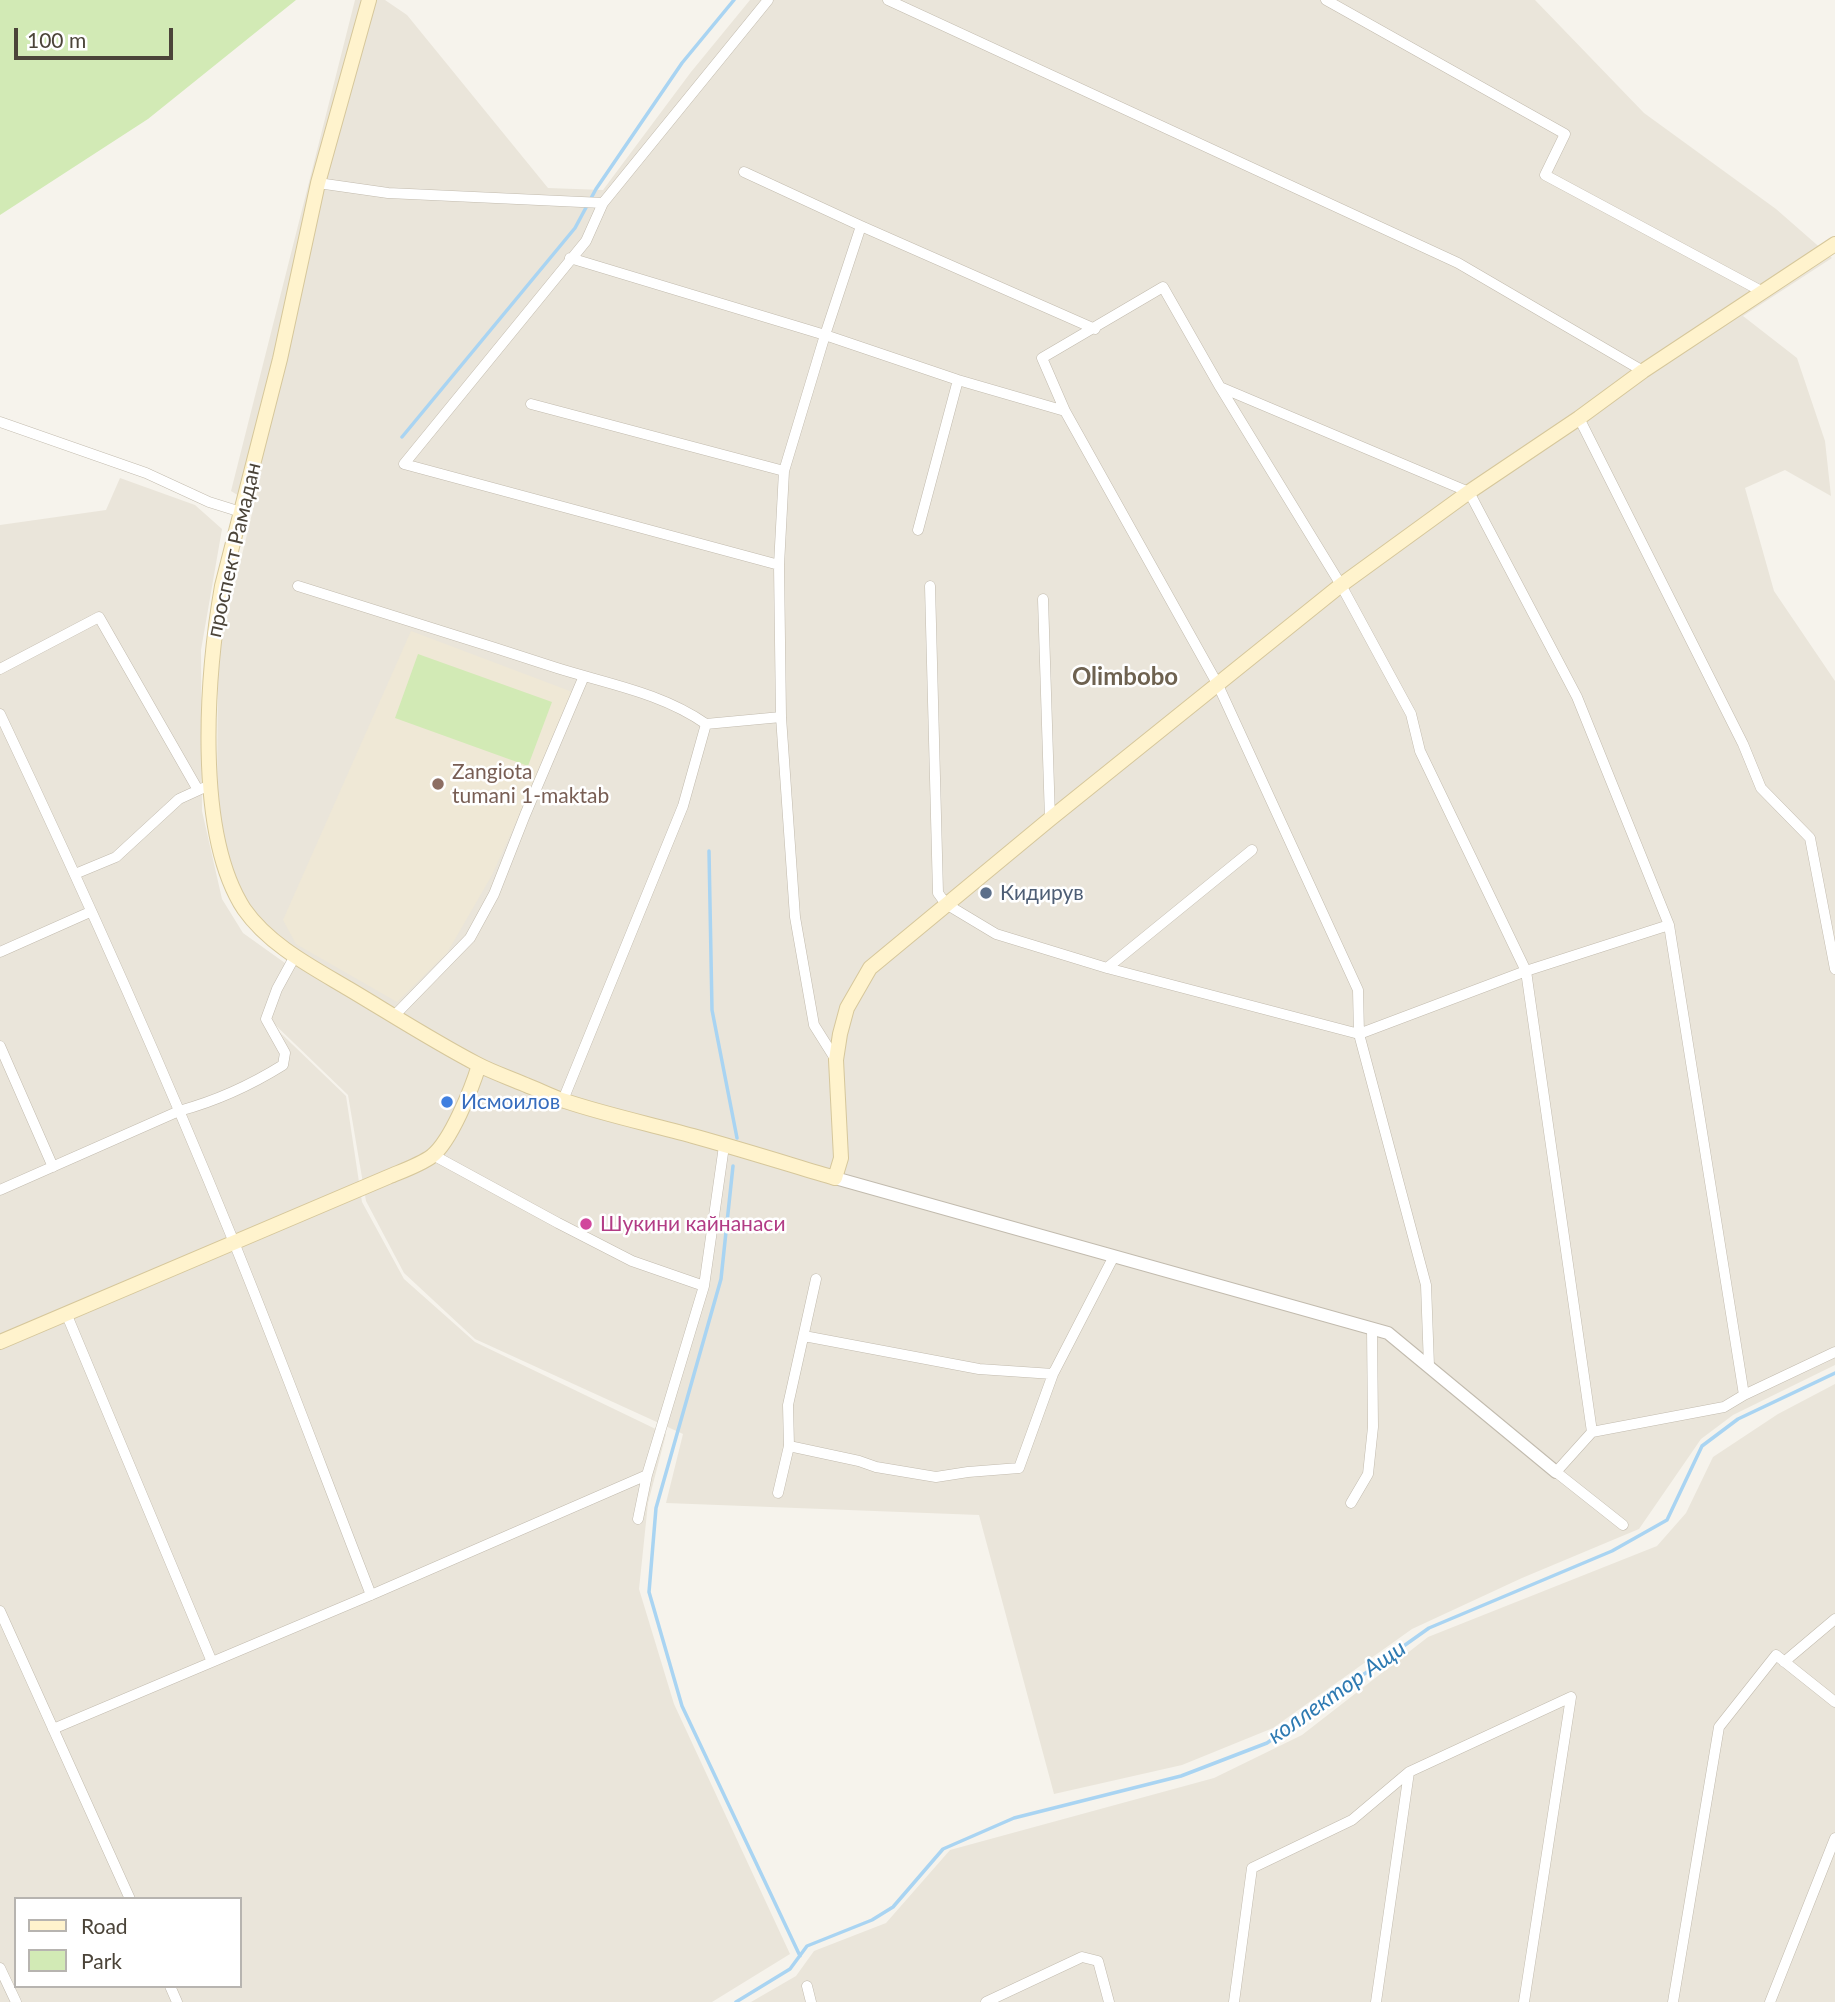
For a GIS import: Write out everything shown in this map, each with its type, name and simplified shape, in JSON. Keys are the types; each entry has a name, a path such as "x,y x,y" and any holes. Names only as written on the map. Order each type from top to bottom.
{"main road":[{"name":"проспект Рамадан","path":"369,0 318,183 280,359 222,586 212,651 204,787 235,891 257,925 295,956 479,1065 564,1101 835,1178"},
{"path":"835,1178 841,1158 835,1060 839,1034 847,1008 870,968 1341,585 1643,371 1835,244"},
{"path":"0,1342 388,1177 433,1155 462,1110 479,1065"}],"street":[{"path":"768,0 598,203 586,241 404,464 779,565"},
{"path":"888,0 1458,263 1643,371"},
{"path":"1326,0 1565,134 1545,175 1763,292"},
{"path":"744,172 1095,329"},
{"path":"318,183 388,194 598,203"},
{"path":"835,1060 814,1025 794,917 781,717 779,565 784,471 861,226"},
{"path":"570,258 1065,411"},
{"path":"1429,1366 1426,1285 1359,1034 1358,990 1218,685 1065,411 1042,358 1163,287 1220,387 1341,585 1411,714 1420,751 1526,971 1592,1432"},
{"path":"918,530 958,380"},
{"path":"1220,387 1469,492 1577,697 1669,925 1744,1395"},
{"path":"531,404 784,471"},
{"path":"1579,418 1736,731 1761,788 1810,838 1835,969"},
{"path":"0,422 146,473 209,502 241,512"},
{"path":"298,586 659,698 706,724 781,717"},
{"path":"930,586 938,893 946,904 996,934 1107,968 1359,1034 1526,971 1669,925"},
{"path":"1043,599 1050,819"},
{"path":"0,669 99,617 204,787 179,799 116,857 75,874"},
{"path":"394,1016 470,938 494,894 584,676"},
{"path":"0,714 75,874 179,1111 234,1242 370,1595"},
{"path":"564,1101 683,806 706,724"},
{"path":"1107,968 1252,850"},
{"path":"0,953 90,912"},
{"path":"0,1190 179,1111 225,1096 283,1065 285,1053 266,1019 277,989 295,956"},
{"path":"0,1046 53,1167"},
{"path":"638,1519 647,1475 704,1286 724,1146"},
{"path":"433,1155 632,1261 704,1286"},
{"path":"835,1178 1388,1333 1623,1525"},
{"path":"789,1446 859,1461 876,1468 936,1478 968,1472 1019,1468 1053,1374 1114,1256"},
{"path":"778,1493 789,1446 788,1405 816,1279"},
{"path":"66,1313 212,1662"},
{"path":"1351,1503 1368,1474 1373,1427 1372,1328"},
{"path":"804,1336 979,1369 1053,1374"},
{"path":"1556,1472 1592,1432 1724,1407 1835,1352"},
{"path":"54,1729 647,1475"},
{"path":"0,1611 129,1897"},
{"path":"1784,1662 1835,1619"},
{"path":"1673,2002 1719,1727 1776,1655 1835,1702"},
{"path":"1234,2002 1252,1868 1352,1820 1409,1772 1571,1697 1524,2002"},
{"path":"1376,2002 1409,1772"},
{"path":"1770,2002 1835,1838"},
{"path":"986,2002 1082,1957 1098,1961 1109,2002"},
{"path":"0,1968 16,2002"},
{"path":"807,1986 811,2002"}],"shaded area":[{"name":"Olimbobo","path":"355,0 385,0 407,15 548,188 603,190 691,72 750,0 1535,0 1644,113 1776,209 1832,258 1743,316 1797,358 1825,441 1831,496 1785,470 1745,488 1774,591 1835,681 1835,1365 1733,1415 1701,1439 1639,1529 1522,1578 1412,1629 1273,1728 1182,1765 1054,1794 979,1515 666,1503 683,1434 475,1339 404,1273 366,1201 348,1095 267,1017 292,947 255,918 232,876 217,798 218,655 254,505 231,491"},
{"path":"120,478 195,505 222,529 201,650 202,811 222,899 243,933 285,963 265,1018 346,1096 362,1202 404,1279 475,1342 666,1434 648,1503 639,1589 674,1704 790,1954 712,2002 0,2002 0,525 106,510"},
{"name":"Zangiota tumani 1-maktab","path":"411,631 575,693 492,875 447,953 397,1002 296,944 283,920"},
{"path":"1835,1384 1835,2002 751,2002 796,1976 814,1951 886,1923 950,1850 1214,1778 1302,1735 1428,1637 1657,1546 1686,1513 1713,1457 1778,1414"}],"green space":[{"path":"0,0 296,0 148,119 0,215"},
{"path":"418,654 552,702 528,766 395,718"}],"waterway":[{"path":"402,437 575,228 596,189 682,63 734,0"},
{"path":"709,851 712,1010 737,1138"},
{"path":"733,1166 721,1279 656,1508 649,1592 682,1706 800,1956"},
{"name":"коллектор Ащи","path":"736,2002 790,1969 807,1946 872,1920 893,1907 943,1849 1014,1818 1181,1776 1267,1743 1429,1628 1612,1551 1667,1520 1702,1446 1738,1419 1835,1373"}],"place":[{"name":"Zangiota tumani 1-maktab","path":"438,784"},
{"name":"Кидирув","path":"986,893"},
{"name":"Исмоилов","path":"447,1102"},
{"name":"Шукини кайнанаси","path":"586,1224"}],"district":[{"name":"Olimbobo","path":"1125,677"}]}
